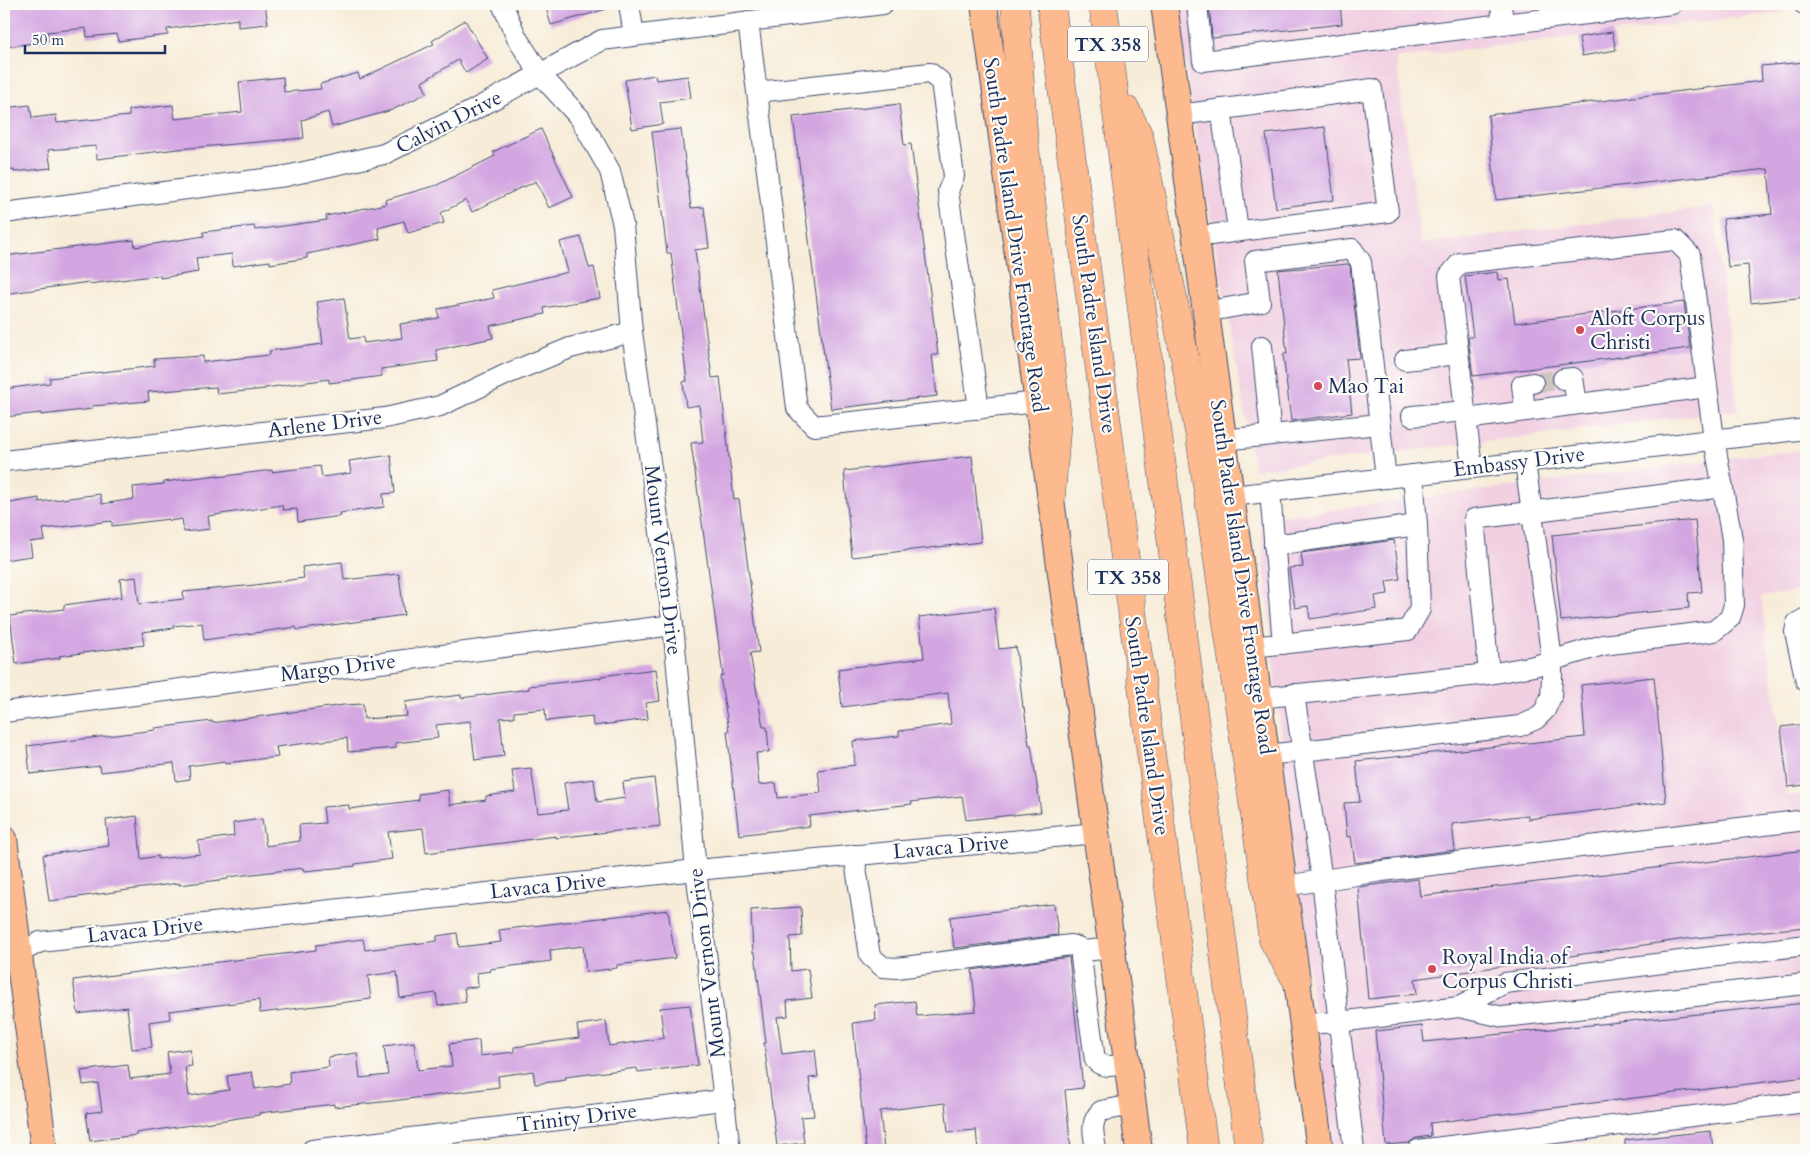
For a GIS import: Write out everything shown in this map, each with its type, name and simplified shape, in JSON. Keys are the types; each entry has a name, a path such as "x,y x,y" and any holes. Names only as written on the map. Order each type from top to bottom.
{"highway":[{"path":"1015,4 1023,131 1056,418 1051,497"},
{"name":"South Padre Island Drive","path":"1051,4 1204,1150"},
{"name":"TX 358","path":"1103,4 1249,1150"},
{"path":"1113,84 1139,136 1176,312 1203,457 1273,940 1297,981"}],"main road":[{"name":"South Padre Island Drive Frontage Road","path":"984,4 1140,1150"},
{"name":"South Padre Island Drive Frontage Road","path":"1164,4 1320,1150"},
{"path":"4,839 11,957 44,1150"}],"street":[{"name":"Mount Vernon Drive","path":"502,4 517,38 540,74 580,118 610,170 623,225 632,332 673,625 696,870 730,1150"},
{"path":"629,4 634,36"},
{"name":"Calvin Drive","path":"4,213 286,176 384,154 470,112 602,40 883,4"},
{"path":"1197,4 1203,61"},
{"path":"1501,4 1503,24"},
{"path":"1172,65 1672,4"},
{"path":"748,21 797,408 814,426 1038,402"},
{"path":"757,92 930,73 942,82 954,176 948,191 979,409"},
{"path":"1179,115 1372,89 1388,212 1195,237"},
{"path":"1221,109 1238,230"},
{"path":"1259,698 1489,674 1552,660 1603,645 1714,631 1730,618 1734,605 1732,539 1714,440 1690,255 1675,240 1460,263 1449,276 1472,468"},
{"path":"1206,312 1260,302 1255,261 1352,249 1361,262 1386,478"},
{"name":"Arlene Drive","path":"4,460 385,418 440,406 507,374 570,348 632,332"},
{"path":"1262,346 1271,435"},
{"path":"1405,360 1458,354"},
{"path":"1563,379 1573,378 1577,404"},
{"path":"1525,411 1522,385 1533,384"},
{"path":"1412,416 1525,411 1707,387"},
{"path":"1224,440 1379,424"},
{"name":"Embassy Drive","path":"1232,496 1806,428"},
{"path":"1267,755 1520,726 1536,719 1545,710 1550,698 1552,660 1525,462"},
{"path":"1252,647 1408,630 1420,609 1413,475"},
{"path":"1489,674 1474,519 1723,487"},
{"path":"1270,492 1282,644"},
{"path":"1274,545 1417,525"},
{"path":"1806,618 1797,624 1795,632 1806,682"},
{"name":"Margo Drive","path":"4,712 673,625"},
{"path":"1294,694 1322,880 1354,1150"},
{"path":"1284,886 1391,870 1806,820"},
{"name":"Lavaca Drive","path":"11,957 40,942 696,870 1097,833"},
{"path":"854,856 870,956 883,967 897,968 1071,945 1078,947 1084,952"},
{"path":"1459,1007 1505,983 1806,946"},
{"path":"1112,948 1084,952 1080,958 1095,1060 1099,1065 1104,1066 1128,1063"},
{"path":"1303,1024 1339,1022 1459,1007 1503,1017 1806,984"},
{"name":"Trinity Drive","path":"312,1150 723,1100"},
{"path":"1418,1150 1806,1102"},
{"path":"1096,1150 1093,1119 1097,1114 1101,1111 1133,1105"}],"shaded area":[{"path":"1178,4 1784,4 1785,12 1396,58 1421,244 1713,207 1738,410 1254,470 1188,83"},
{"path":"1806,450 1806,590 1761,597 1788,796 1806,794 1806,1115 1514,1150 1334,1150 1292,857 1260,519 1742,456"}],"building":[{"path":"33,4 139,4 139,6 158,4 265,4 268,24 238,27 238,19 167,29 168,35 118,41 117,34 87,37 86,28 47,32 48,41 4,47 4,7"},
{"path":"545,4 610,4 610,8 551,25"},
{"path":"1209,4 1340,4 1342,24 1212,38"},
{"path":"465,20 488,59 466,73 458,60 422,82 427,93 392,110 332,127 328,112 302,120 304,138 178,149 97,159 96,146 48,150 51,168 14,172 14,170 4,171 4,108 30,105 32,118 56,115 57,123 129,116 129,110 173,105 175,119 242,112 239,82 283,77 284,92 321,89 320,84 358,73 360,79 434,44 432,41"},
{"path":"1612,32 1616,50 1582,56 1579,37"},
{"path":"1806,62 1806,297 1751,303 1748,265 1728,267 1723,219 1772,214 1768,169 1496,200 1488,115 1762,81 1761,66"},
{"path":"655,75 656,80 688,76 691,98 660,102 663,124 632,129 625,80"},
{"path":"899,104 904,145 911,144 938,355 932,355 937,396 831,409 793,117"},
{"path":"1325,127 1334,200 1276,208 1266,134"},
{"path":"541,129 573,197 549,208 536,181 472,212 466,200 441,213 444,223 408,233 404,221 378,228 380,239 307,254 307,258 270,264 270,261 233,266 232,254 196,258 198,272 160,278 160,275 89,284 89,282 4,294 4,256 134,240 135,247 204,236 203,232 254,226 255,230 327,220 326,216 386,204 385,200 437,185 495,156 493,152"},
{"path":"681,129 691,208 704,207 709,248 695,250 712,378 720,377 734,500 739,499 759,652 750,653 763,727 767,727 769,752 756,753 759,785 776,783 778,798 821,793 818,770 855,765 853,741 899,736 899,731 951,724 948,693 842,707 838,669 924,658 919,617 994,608 999,649 1016,647 1023,708 1029,745 1031,745 1041,812 966,820 962,796 809,816 810,826 739,835 727,731 729,731 720,676 723,675 691,443 703,442 699,405 686,407 683,382 687,381 671,253 667,253 652,132"},
{"path":"581,237 589,268 594,267 600,298 544,308 545,314 490,326 493,338 436,350 438,361 381,369 382,376 329,383 329,379 217,394 216,387 148,392 149,401 92,406 92,409 41,415 41,413 4,417 4,389 50,383 50,378 155,366 154,359 203,356 203,362 270,355 269,351 323,344 317,302 344,298 350,339 363,337 364,343 402,338 400,324 439,318 438,309 494,298 492,290 568,272 560,242"},
{"path":"1348,264 1350,266 1360,358 1346,359 1352,413 1291,421 1283,354 1287,354 1278,270"},
{"name":"Aloft Corpus Christi","path":"1497,272 1498,280 1509,279 1515,323 1684,302 1690,348 1473,376 1468,337 1473,337 1465,276"},
{"path":"391,455 395,493 383,494 384,507 340,513 341,516 298,522 297,509 283,510 282,505 208,516 210,529 184,532 182,519 112,526 112,521 43,529 45,540 30,542 32,556 4,560 4,504 39,498 39,502 100,494 102,504 134,499 133,487 217,475 217,477 272,470 272,472 320,466 322,477 351,473 349,461"},
{"path":"972,456 981,542 852,557 844,471"},
{"path":"1695,520 1702,592 1688,593 1689,608 1561,621 1552,535"},
{"path":"1394,540 1400,579 1386,581 1388,594 1375,596 1377,609 1310,619 1308,606 1295,608 1289,568 1303,567 1301,553"},
{"path":"342,562 344,580 399,574 404,615 297,630 296,627 204,640 202,623 173,626 174,628 142,632 144,645 59,656 60,658 16,664 10,616 64,609 64,605 122,597 120,579 136,577 139,604 184,599 183,592 304,578 302,567"},
{"path":"656,669 660,701 646,703 648,719 593,726 592,716 546,721 545,709 514,712 514,717 500,718 504,756 475,760 470,721 436,725 438,738 395,743 396,748 348,752 347,738 276,747 278,757 189,766 190,779 176,781 174,763 101,772 100,766 30,774 27,746 344,705 363,704 364,719 407,716 405,702 461,695 461,698 529,689 529,686 601,678 601,676"},
{"path":"1654,677 1666,802 1528,819 1528,815 1452,824 1455,850 1355,863 1351,836 1347,837 1344,803 1360,802 1356,761 1585,737 1581,685"},
{"path":"1806,724 1806,785 1788,787 1781,727"},
{"path":"531,768 538,813 568,810 564,783 594,779 597,802 625,798 623,782 654,778 660,826 556,838 556,836 426,853 423,828 388,832 392,859 355,864 355,866 304,871 303,868 49,901 43,855 109,846 106,820 137,816 141,859 158,856 158,859 200,854 198,841 234,836 233,823 262,819 266,846 300,841 299,825 325,823 323,807 349,805 349,809 419,800 418,794 448,790 450,805 486,800 486,796 515,792 512,770"},
{"path":"1806,850 1806,927 1685,939 1415,979 1417,994 1368,999 1358,887 1418,879 1420,896"},
{"path":"1054,904 1058,935 954,948 950,917"},
{"path":"801,907 802,936 790,937 791,971 808,969 812,998 787,1001 788,1016 777,1017 782,1054 815,1050 818,1077 809,1078 814,1116 801,1117 804,1143 777,1146 755,953 753,953 751,910"},
{"path":"668,910 675,958 617,965 617,968 586,972 583,946 550,950 551,961 490,969 491,971 477,973 478,987 464,988 466,1002 438,1006 436,993 400,998 397,972 368,976 371,999 260,1013 259,1000 169,1011 170,1019 149,1022 152,1047 132,1049 127,1007 78,1014 73,980 316,950 316,945 363,939 365,950 437,941 437,936 457,933 459,947 501,942 499,930"},
{"path":"1069,957 1083,1088 1065,1090 1071,1150 978,1150 976,1130 948,1132 945,1103 880,1111 884,1150 866,1150 853,1023 876,1020 875,1005 915,1001 917,1016 976,1011 972,970"},
{"path":"1806,1003 1806,1077 1430,1123 1431,1136 1416,1138 1409,1143 1386,1145 1375,1031 1422,1026 1424,1042"},
{"path":"690,1005 698,1065 638,1072 637,1068 565,1077 566,1080 535,1084 533,1071 498,1076 499,1087 392,1101 334,1107 334,1104 259,1113 259,1115 90,1141 86,1113 102,1111 98,1083 83,1085 81,1071 128,1065 130,1079 170,1074 167,1052 190,1049 192,1066 185,1067 189,1096 229,1090 227,1076 252,1072 255,1089 290,1084 289,1072 329,1067 328,1057 357,1053 360,1078 388,1075 384,1046 414,1042 418,1070 452,1066 449,1044 479,1040 480,1056 514,1052 514,1047 579,1038 577,1025 606,1021 609,1046 664,1038 660,1008"},
{"path":"1711,1131 1713,1150 1625,1150 1625,1140"}],"tunnel":[{"path":"1533,383 1563,379"}],"place":[{"name":"Aloft Corpus Christi","path":"1580,330"},
{"name":"Mao Tai","path":"1318,386"},
{"name":"Royal India of Corpus Christi","path":"1432,969"}]}
